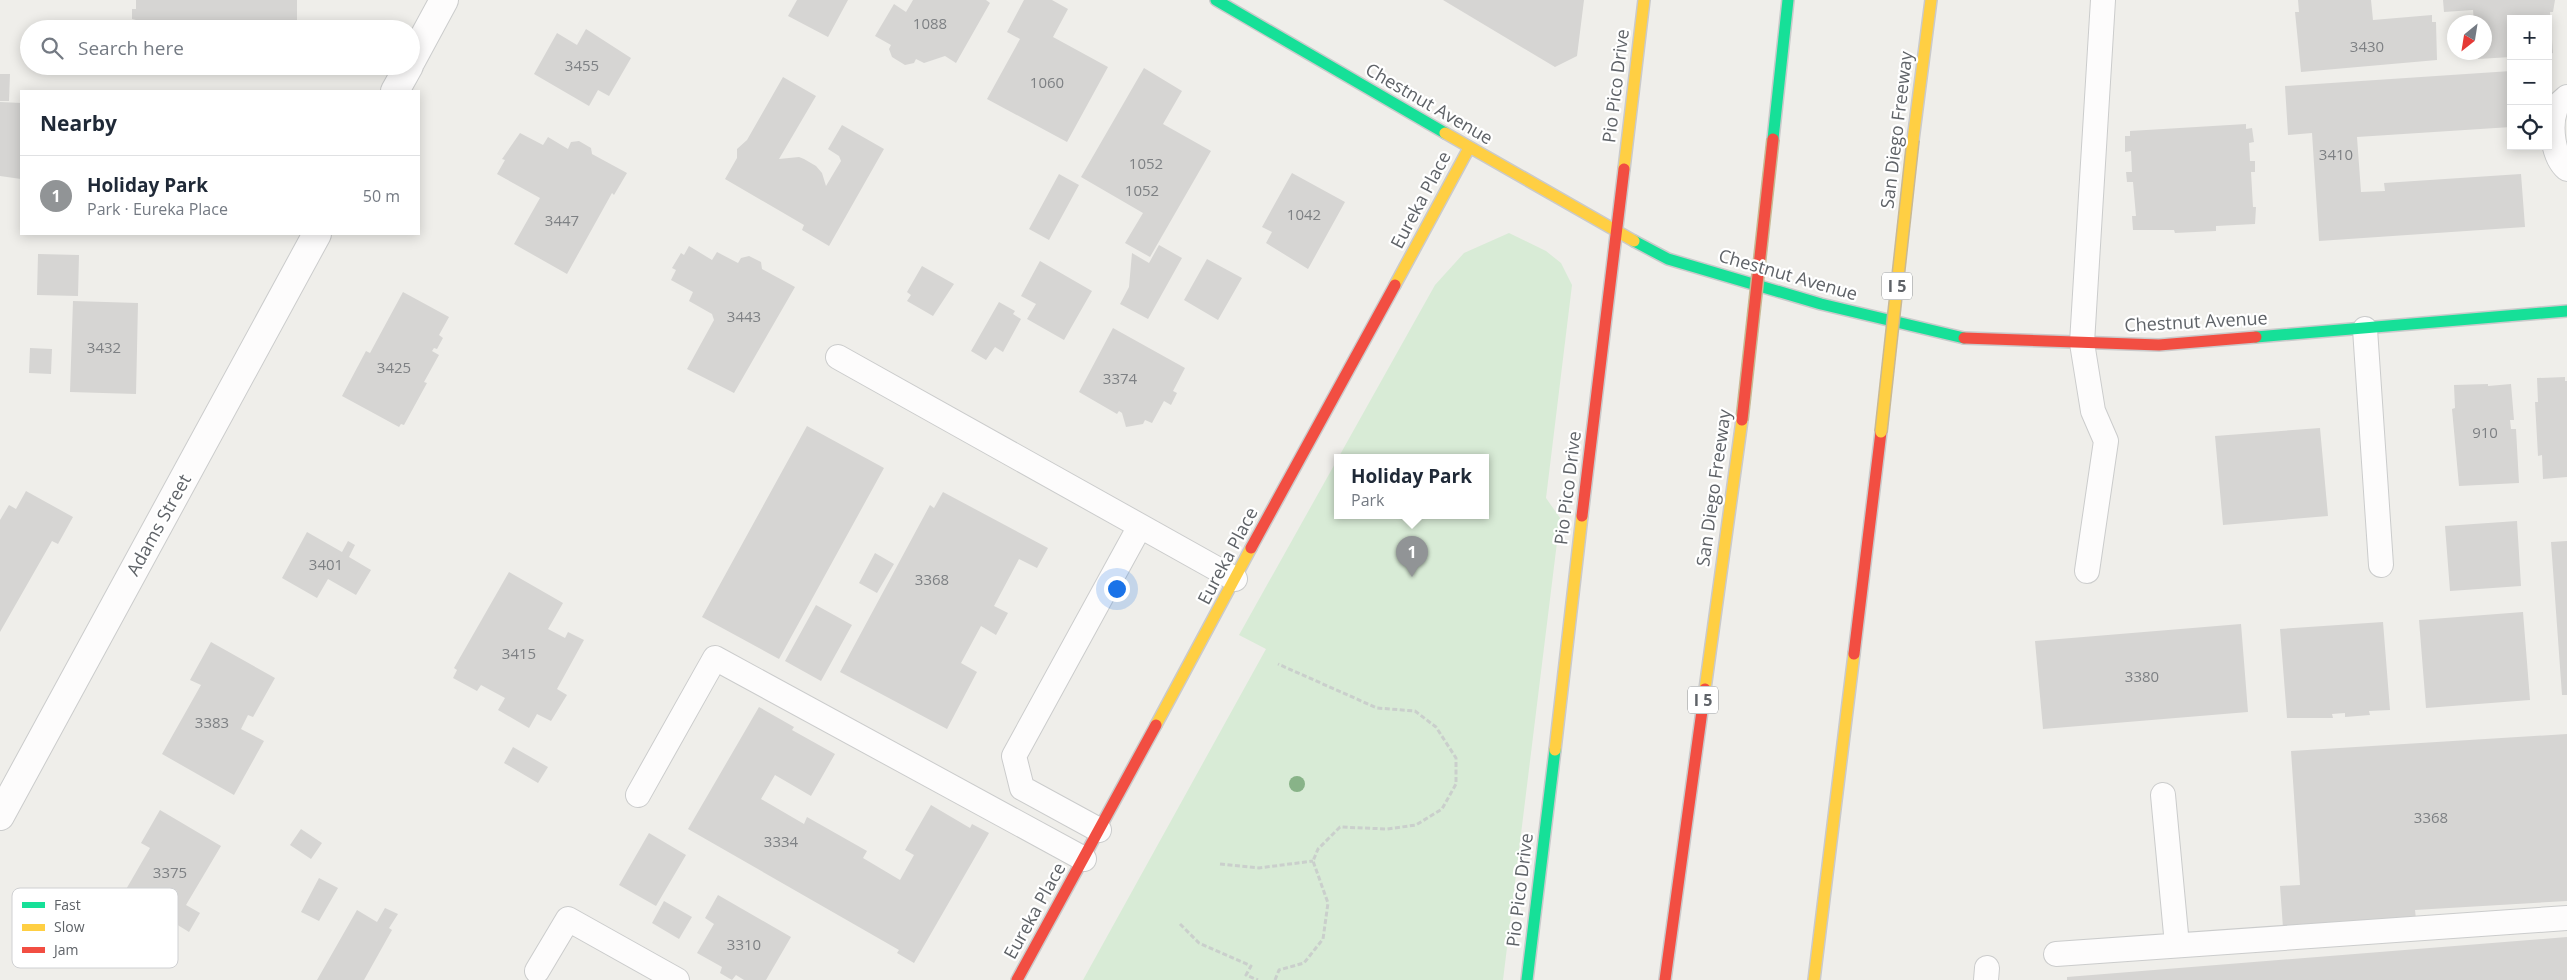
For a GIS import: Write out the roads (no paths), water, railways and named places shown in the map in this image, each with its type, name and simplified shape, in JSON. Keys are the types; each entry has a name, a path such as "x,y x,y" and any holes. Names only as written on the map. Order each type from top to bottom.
{"main road":[{"name":"Chestnut Avenue","path":"1216,0 1615,232 1668,259 1821,304 1957,336 2158,345 2567,311"},
{"name":"Pio Pico Drive","path":"1528,980 1615,232 1644,0"},
{"name":"San Diego Freeway","path":"1665,980 1742,420 1788,0"},
{"name":"San Diego Freeway","path":"1814,980 1881,432 1930,0"},
{"name":"Eureka Place","path":"1016,980 1084,859 1469,148"}],"street":[{"path":"420,44 444,0"},
{"path":"396,90 403,75"},
{"name":"Adams Street","path":"0,816 317,235"}],"lane":[{"path":"2087,571 2106,441 2093,411 2082,343 2103,0"},
{"path":"2567,97 2556,108 2552,142 2561,163 2567,169"},
{"path":"2365,329 2381,565"},
{"path":"838,357 1235,579"},
{"path":"1099,830 1022,788 1014,756 1140,526"},
{"path":"638,795 715,658 1084,859"},
{"path":"2163,795 2177,945"},
{"path":"537,971 568,918 677,980"},
{"path":"2056,954 2567,918"}],"place":[{"name":"Holiday Park","path":"1412,577"}]}
